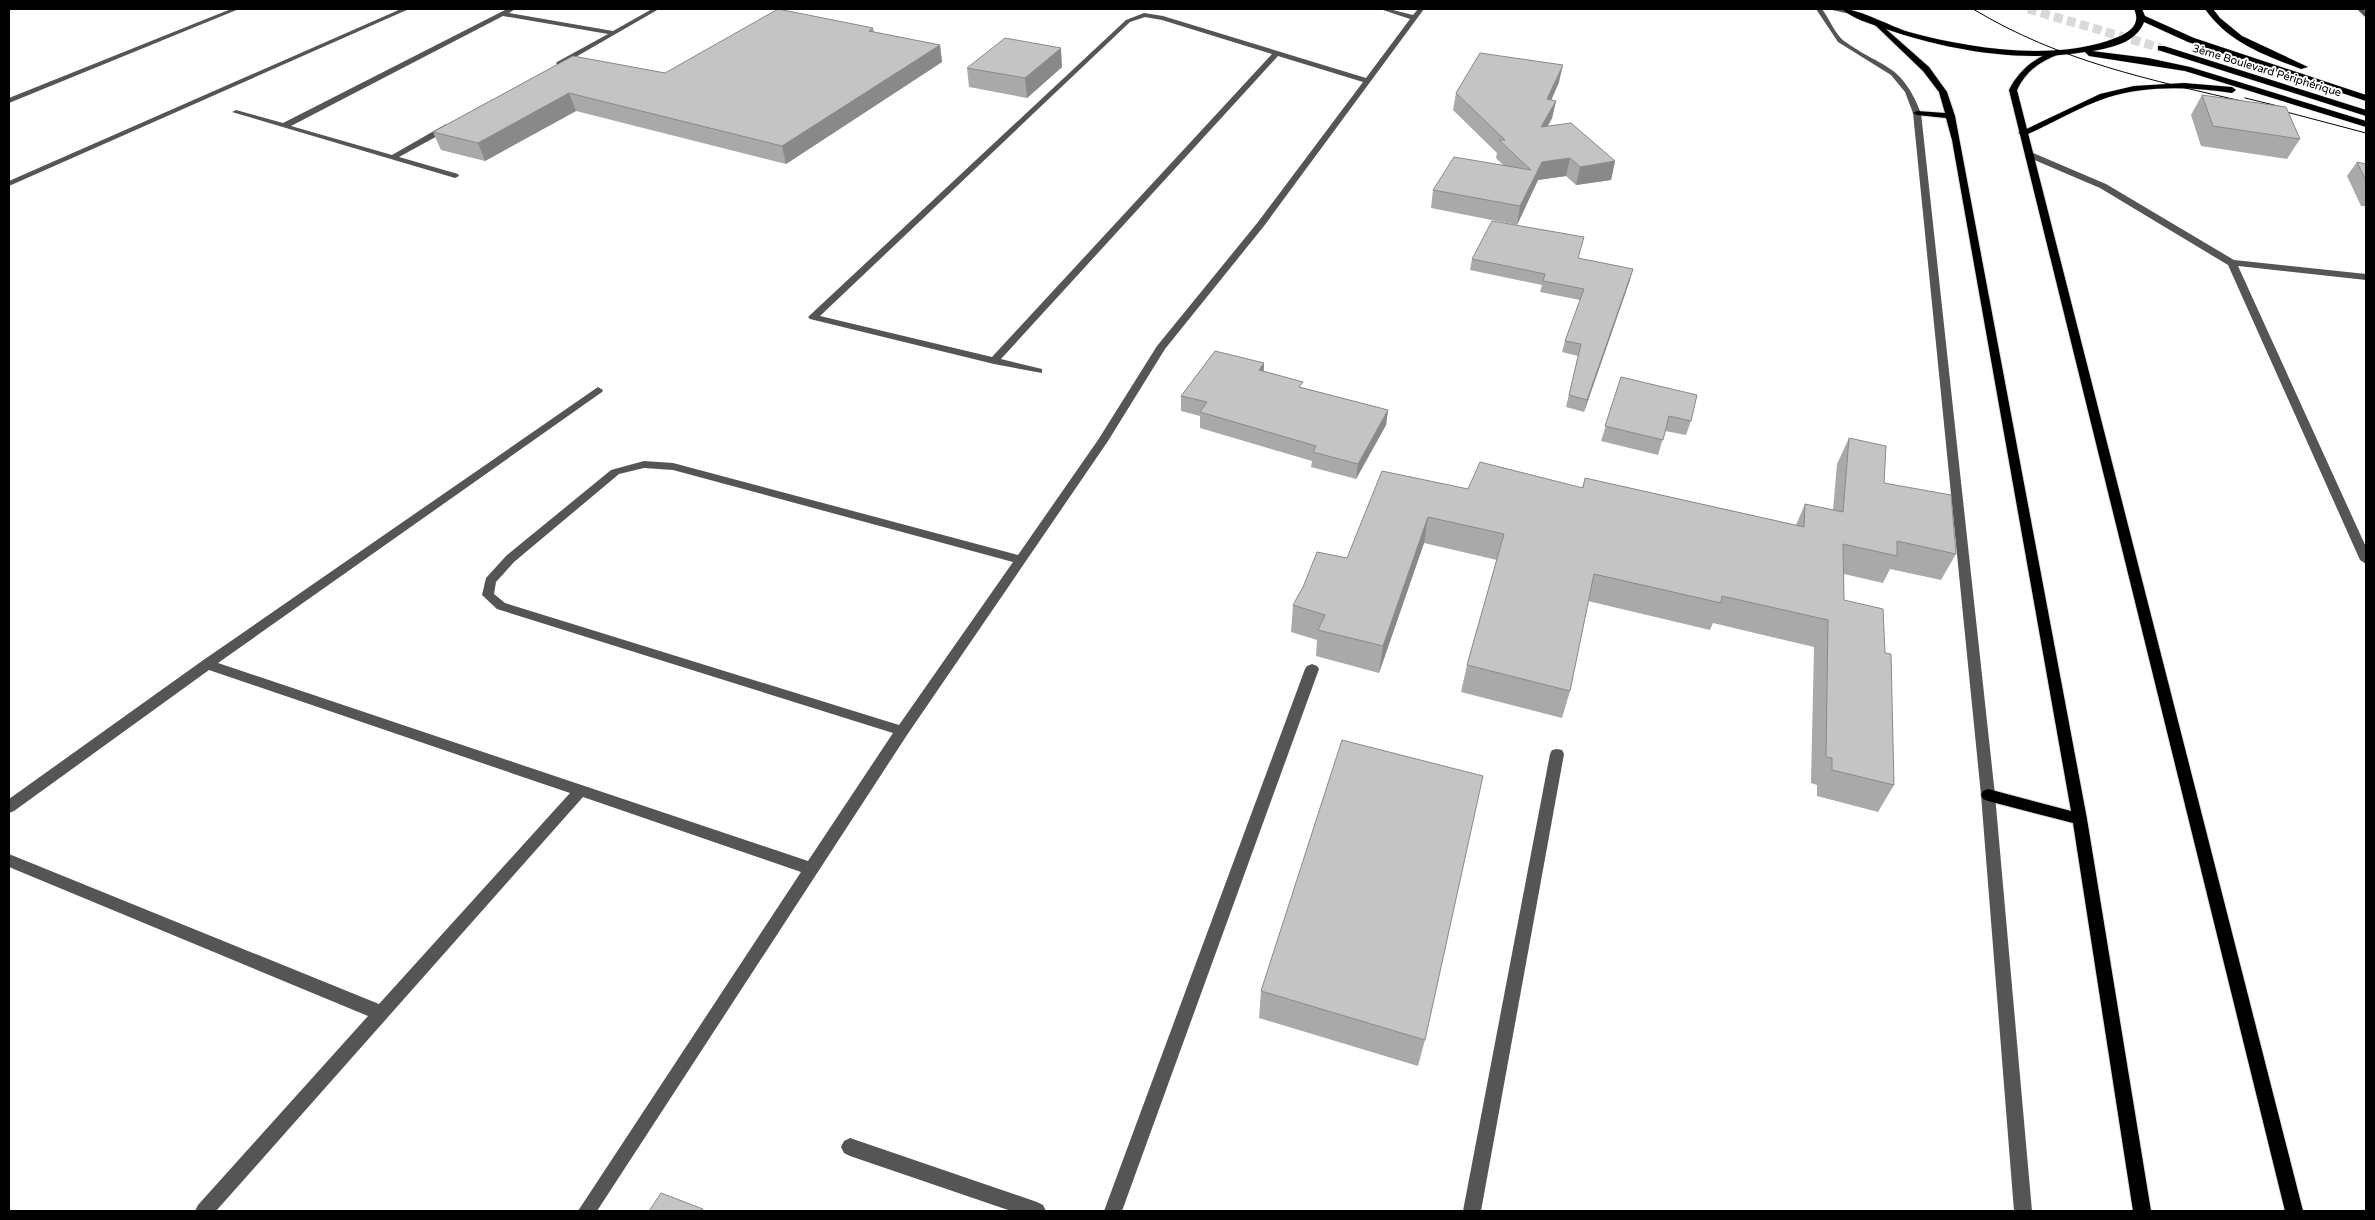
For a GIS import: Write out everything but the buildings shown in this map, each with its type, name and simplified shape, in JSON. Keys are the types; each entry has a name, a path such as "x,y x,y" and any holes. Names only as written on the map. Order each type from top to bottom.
{"highway":[{"path":"2209,9 2215,18 2233,34 2269,54 2366,91"},
{"path":"1848,10 1876,23 1908,34 1953,44 2021,52 2072,51 2100,47 2124,40 2134,33 2139,25 2140,12 2191,40 2366,98"},
{"name":"3ème Boulevard Périphérique","path":"2171,43 2366,102"},
{"name":"3ème Boulevard Périphérique","path":"2161,48 2366,113"},
{"path":"2072,51 2148,61 2187,69 2366,124"},
{"path":"2023,133 2103,96 2128,91 2181,87 2224,89 2272,96"}],"main road":[{"path":"1876,23 1926,69 1943,92 1951,116 2080,819 2142,1211"},
{"path":"2057,52 2040,59 2030,66 2015,84 2013,90 2294,1211"},
{"path":"1917,113 1951,116"},
{"path":"1988,794 2080,819"}],"street":[{"path":"9,101 236,9"},
{"path":"9,184 406,9"},
{"path":"284,126 512,9"},
{"path":"555,67 656,9"},
{"path":"1383,9 1418,13"},
{"path":"1819,9 1840,41 1894,72 1909,92 1917,113 1988,794 2023,1211"},
{"path":"1831,9 1848,10"},
{"path":"2360,9 2366,16"},
{"path":"587,1211 902,731 1103,441 1161,348 1261,224 1418,13"},
{"path":"501,14 614,33"},
{"path":"1038,371 813,317 1128,22 1144,15 1162,18 1366,81"},
{"path":"994,361 1276,54"},
{"path":"236,112 455,176"},
{"path":"392,158 461,120"},
{"path":"2028,154 2103,186 2232,263 2366,277"},
{"path":"2232,263 2366,560"},
{"path":"9,807 207,664 598,390"},
{"path":"902,731 501,606 488,595 490,581 510,559 615,472 633,464 650,463 673,467 1020,560"},
{"path":"207,664 812,869"},
{"path":"1113,1211 1312,669"},
{"path":"1472,1211 1557,754"},
{"path":"204,1211 580,790"},
{"path":"9,860 381,1013"},
{"path":"850,1147 1037,1211"}],"tunnel":[{"path":"2028,9 2161,48"}],"tram line":[{"path":"1973,9 2039,43 2073,56 2142,77 2250,103"},
{"path":"2245,98 2282,107"},
{"path":"2275,109 2366,133"}]}
